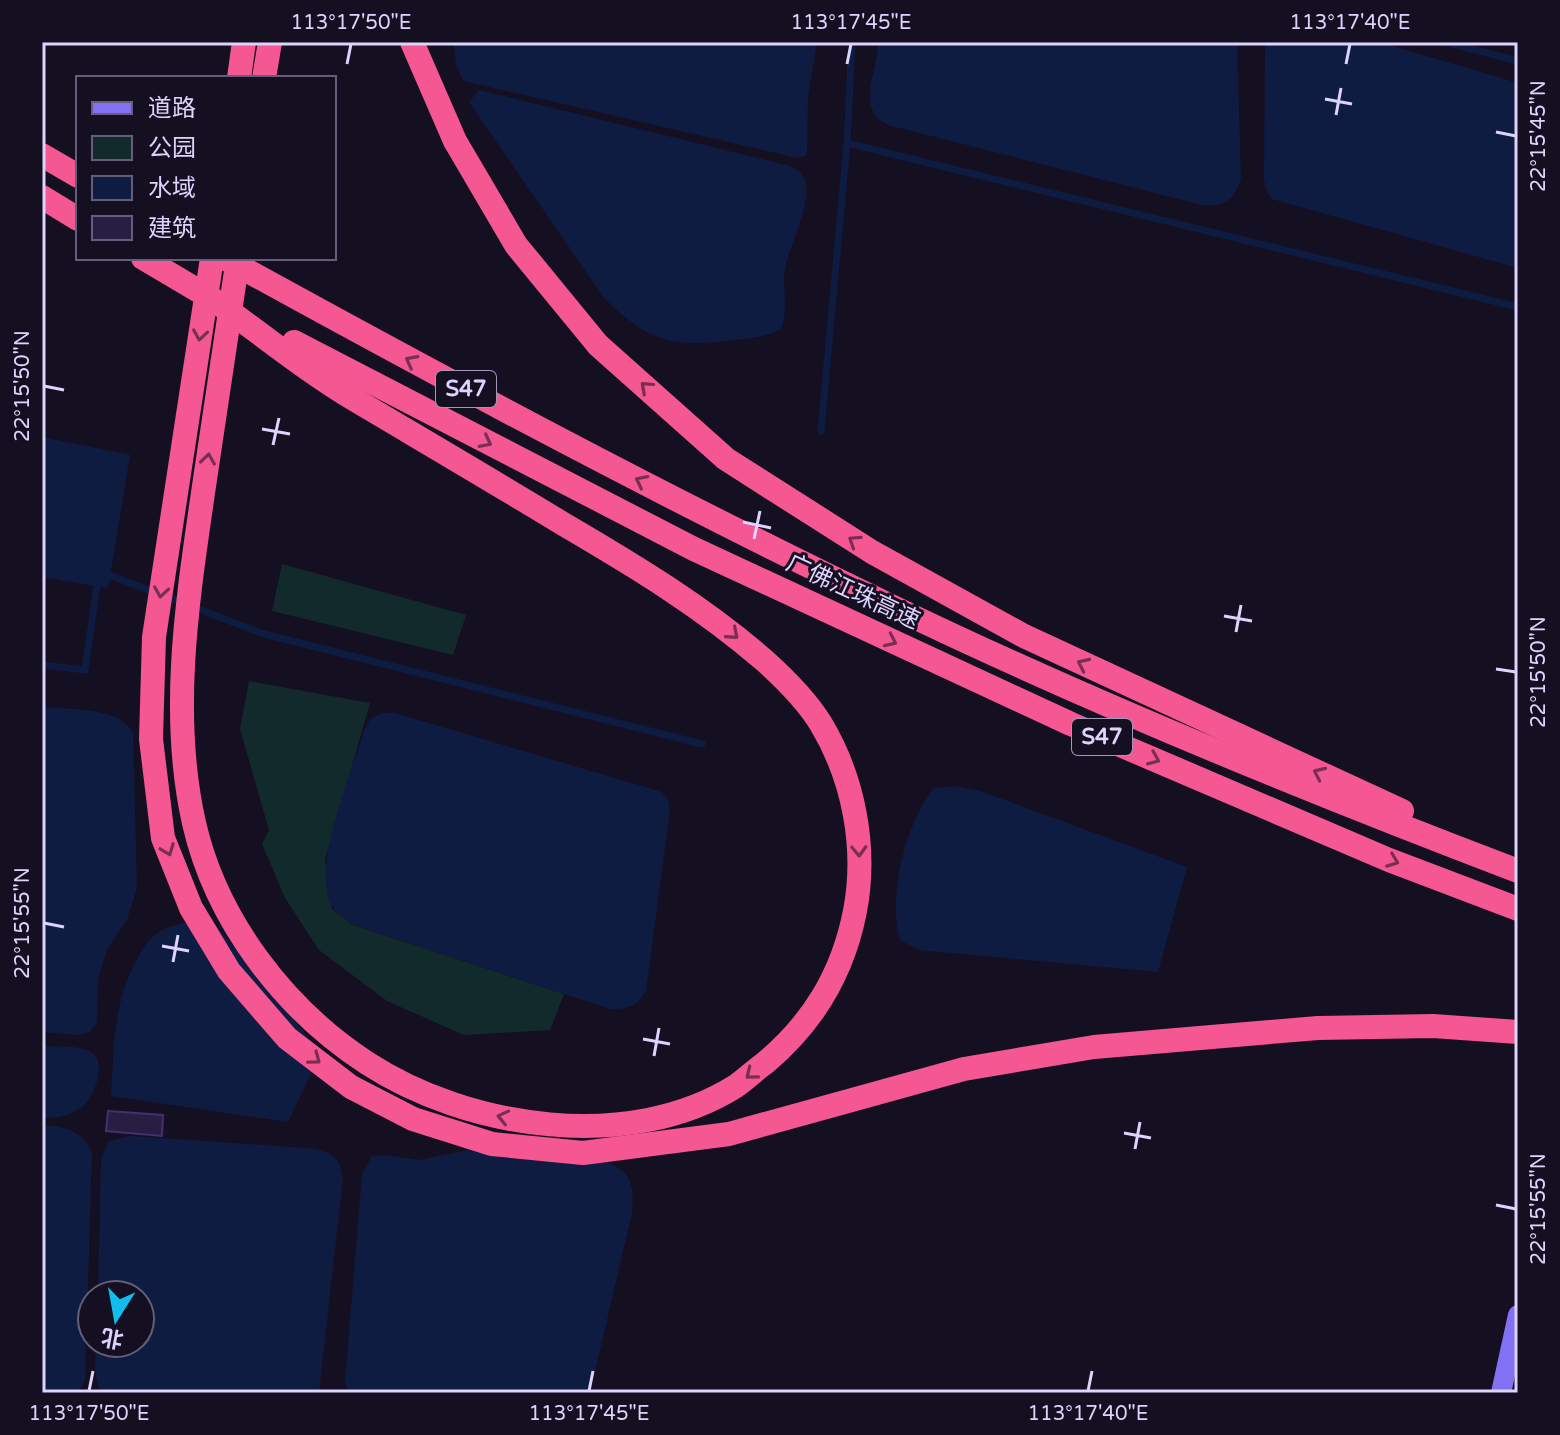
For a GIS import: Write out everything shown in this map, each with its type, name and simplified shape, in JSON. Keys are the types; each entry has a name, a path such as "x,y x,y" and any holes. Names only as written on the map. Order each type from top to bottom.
{"highway":[{"path":"239,76 244,42"},
{"path":"264,76 270,42"},
{"path":"412,42 455,141 516,245 598,345 726,459 872,552 1024,636 1440,829 1518,862"},
{"path":"42,155 76,175"},
{"path":"42,197 76,218"},
{"name":"广佛江珠高速","path":"146,260 218,303 694,549 1071,724 1374,854 1518,909"},
{"path":"212,260 154,637 151,739 163,838 191,908 229,971 287,1038 351,1087 413,1119 492,1144 583,1153 729,1134 964,1069 1094,1047 1318,1028 1433,1026 1518,1032"},
{"name":"广佛江珠高速","path":"228,260 402,356 711,517 890,606 1082,694 1374,816 1518,871"},
{"path":"218,303 230,312 347,395 671,587 725,626 782,676 820,721 845,775 858,831 861,883 849,943 823,1001 783,1048 737,1085 690,1108 636,1122 583,1126 525,1122 469,1109 415,1090 367,1063 313,1020 254,954 230,916 210,875 196,830 181,736 188,605 230,312 238,260"}],"main road":[{"path":"1501,1393 1518,1315"}],"green space":[{"path":"282,564 466,615 453,655 272,611"},
{"path":"249,681 370,703 325,860 332,909 353,925 564,994 550,1030 464,1035 387,1001 319,950 285,898 262,844 269,830 240,729"}],"water":[{"path":"454,42 817,42 808,96 807,155 798,158 463,81 456,65"},
{"path":"878,42 1237,42 1241,178 1238,186 1232,197 1223,203 1202,205 888,125 878,118 870,99"},
{"path":"1265,42 1379,42 1518,83 1518,268 1272,199 1264,180"},
{"path":"479,90 787,165 799,171 806,193 801,220 785,268 785,314 781,329 752,338 677,342 648,333 620,313 604,298 469,102"},
{"path":"42,437 130,455 108,588 42,577"},
{"path":"42,707 106,714 126,724 133,733 137,888 127,920 107,949 98,980 97,1022 90,1032 77,1035 42,1032"},
{"path":"382,713 395,713 662,792 670,810 646,991 639,1001 627,1008 610,1009 353,925 335,911 326,888 330,843 364,731 370,719"},
{"path":"956,786 983,792 1187,867 1158,972 919,950 900,940 896,902 908,839 924,802 934,788"},
{"path":"195,921 214,923 321,1053 288,1122 111,1096 114,1044 128,977 148,941 172,926"},
{"path":"42,1046 82,1048 98,1060 93,1093 84,1105 70,1114 42,1118"},
{"path":"42,1125 72,1131 84,1139 92,1153 88,1279 76,1279 76,1359 86,1359 85,1380 73,1393 42,1393"},
{"path":"131,1136 306,1148 327,1152 336,1158 343,1178 319,1393 103,1393 96,1376 95,1359 156,1359 156,1279 98,1279 101,1159 109,1141"},
{"path":"474,1149 555,1152 599,1159 616,1166 629,1180 632,1213 590,1393 348,1393 345,1381 362,1174 372,1156 419,1160"}],"building":[{"path":"108,1111 163,1115 162,1136 106,1131"}],"waterway":[{"path":"821,431 847,143 852,42"},
{"path":"1445,42 1518,61"},
{"path":"847,143 1518,307"},
{"path":"104,573 264,634 702,744"},
{"path":"42,665 85,670 98,579"}]}
